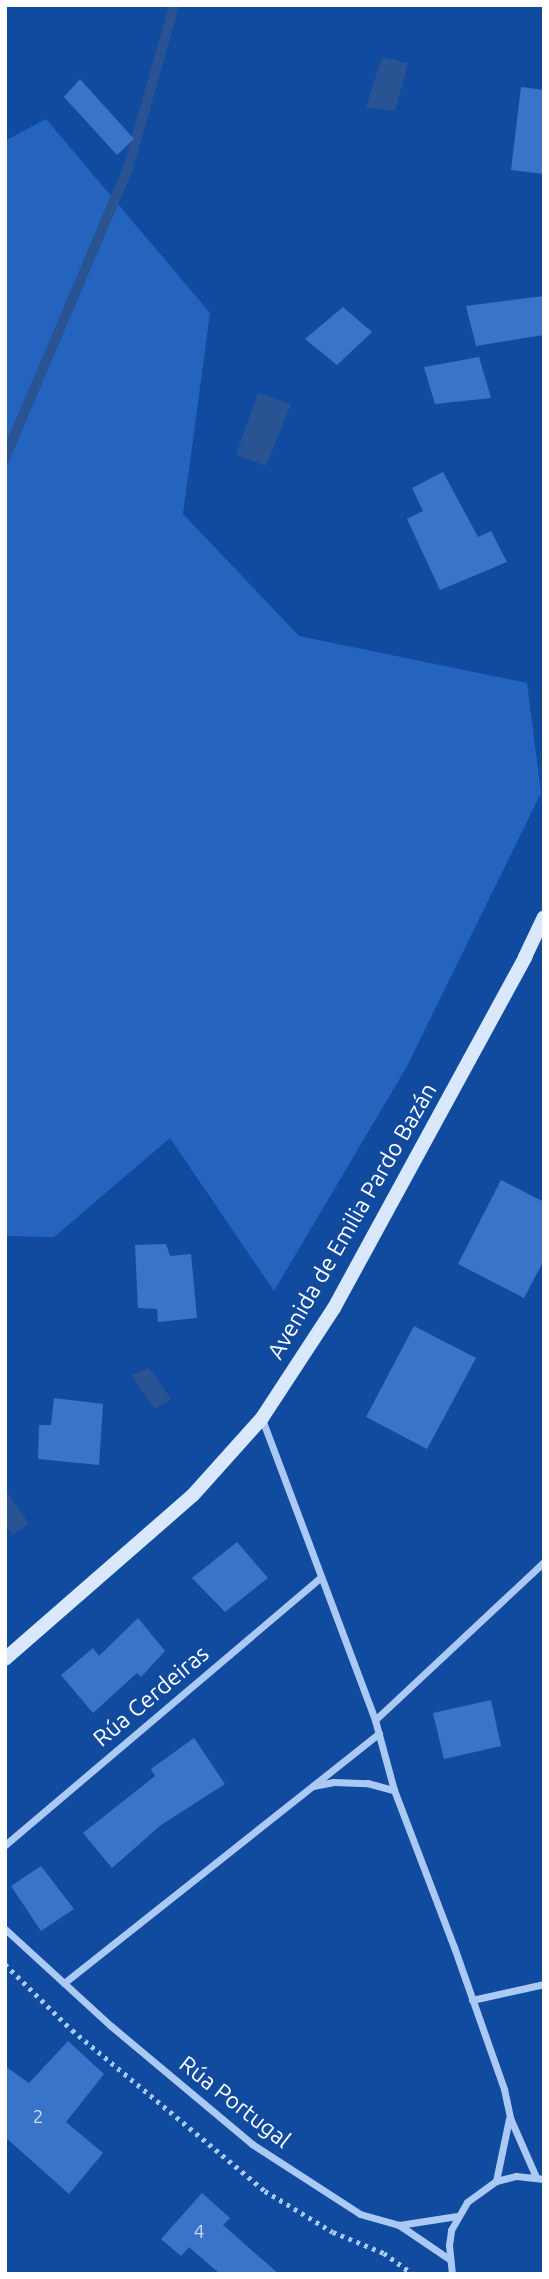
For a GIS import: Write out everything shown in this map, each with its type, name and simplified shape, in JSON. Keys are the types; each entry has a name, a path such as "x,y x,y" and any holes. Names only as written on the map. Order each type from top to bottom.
{"street":[{"name":"Avenida de Emilia Pardo Bazán","path":"5,1659 193,1495 262,1418 334,1308 526,957 544,917"},
{"path":"262,1418 375,1720 394,1790 504,2089 510,2118 540,2178"},
{"path":"375,1720 544,1562"},
{"name":"Rúa Cerdeiras","path":"5,1844 321,1577"},
{"path":"64,1983 379,1733"},
{"path":"309,1787 334,1782 367,1783 394,1790"},
{"name":"Rúa Portugal","path":"5,1929 252,2144 360,2214 399,2225 449,2259"},
{"path":"472,2000 544,1984"},
{"path":"496,2181 510,2118"},
{"path":"452,2274 449,2259 451,2230 457,2216 481,2189 496,2181 516,2176 540,2178"},
{"name":"Rúa Portugal","path":"399,2225 457,2216"}],"shaded area":[{"path":"382,57 408,63 395,111 366,107"},
{"path":"46,119 210,313 183,514 299,636 527,683 541,793 406,1068 274,1291 170,1138 54,1237 5,1236 5,141"},
{"path":"258,393 291,404 266,466 236,455"},
{"path":"149,1368 171,1399 155,1409 131,1375"},
{"path":"8,1493 29,1524 12,1535 5,1524 5,1495"}],"building":[{"path":"80,79 134,139 117,155 64,97"},
{"path":"521,87 544,90 544,174 511,170"},
{"path":"544,296 544,335 476,346 466,306"},
{"path":"343,307 372,332 337,365 305,339"},
{"path":"479,357 491,398 435,404 424,367"},
{"path":"443,472 478,537 491,531 507,562 440,590 407,519 423,511 412,488"},
{"path":"501,1180 544,1202 544,1260 524,1298 458,1264"},
{"path":"166,1244 170,1256 191,1254 197,1318 158,1322 157,1309 138,1308 135,1245"},
{"path":"414,1326 476,1358 427,1449 366,1417"},
{"path":"54,1398 103,1404 99,1465 38,1459 39,1425 51,1425"},
{"path":"237,1542 268,1578 225,1612 192,1578"},
{"path":"138,1618 165,1651 141,1677 137,1673 93,1713 61,1675 93,1648 99,1656"},
{"path":"491,1700 501,1746 444,1759 433,1713"},
{"path":"194,1738 225,1784 161,1825 112,1868 83,1833 155,1776 151,1769"},
{"path":"41,1866 74,1909 41,1931 11,1886"},
{"path":"68,2041 104,2074 66,2122 103,2153 69,2194 5,2137 5,2066 29,2083"},
{"path":"202,2193 230,2218 223,2225 279,2274 220,2274 189,2247 181,2256 161,2239"}],"waterway":[{"path":"5,458 128,168 174,5"}]}
